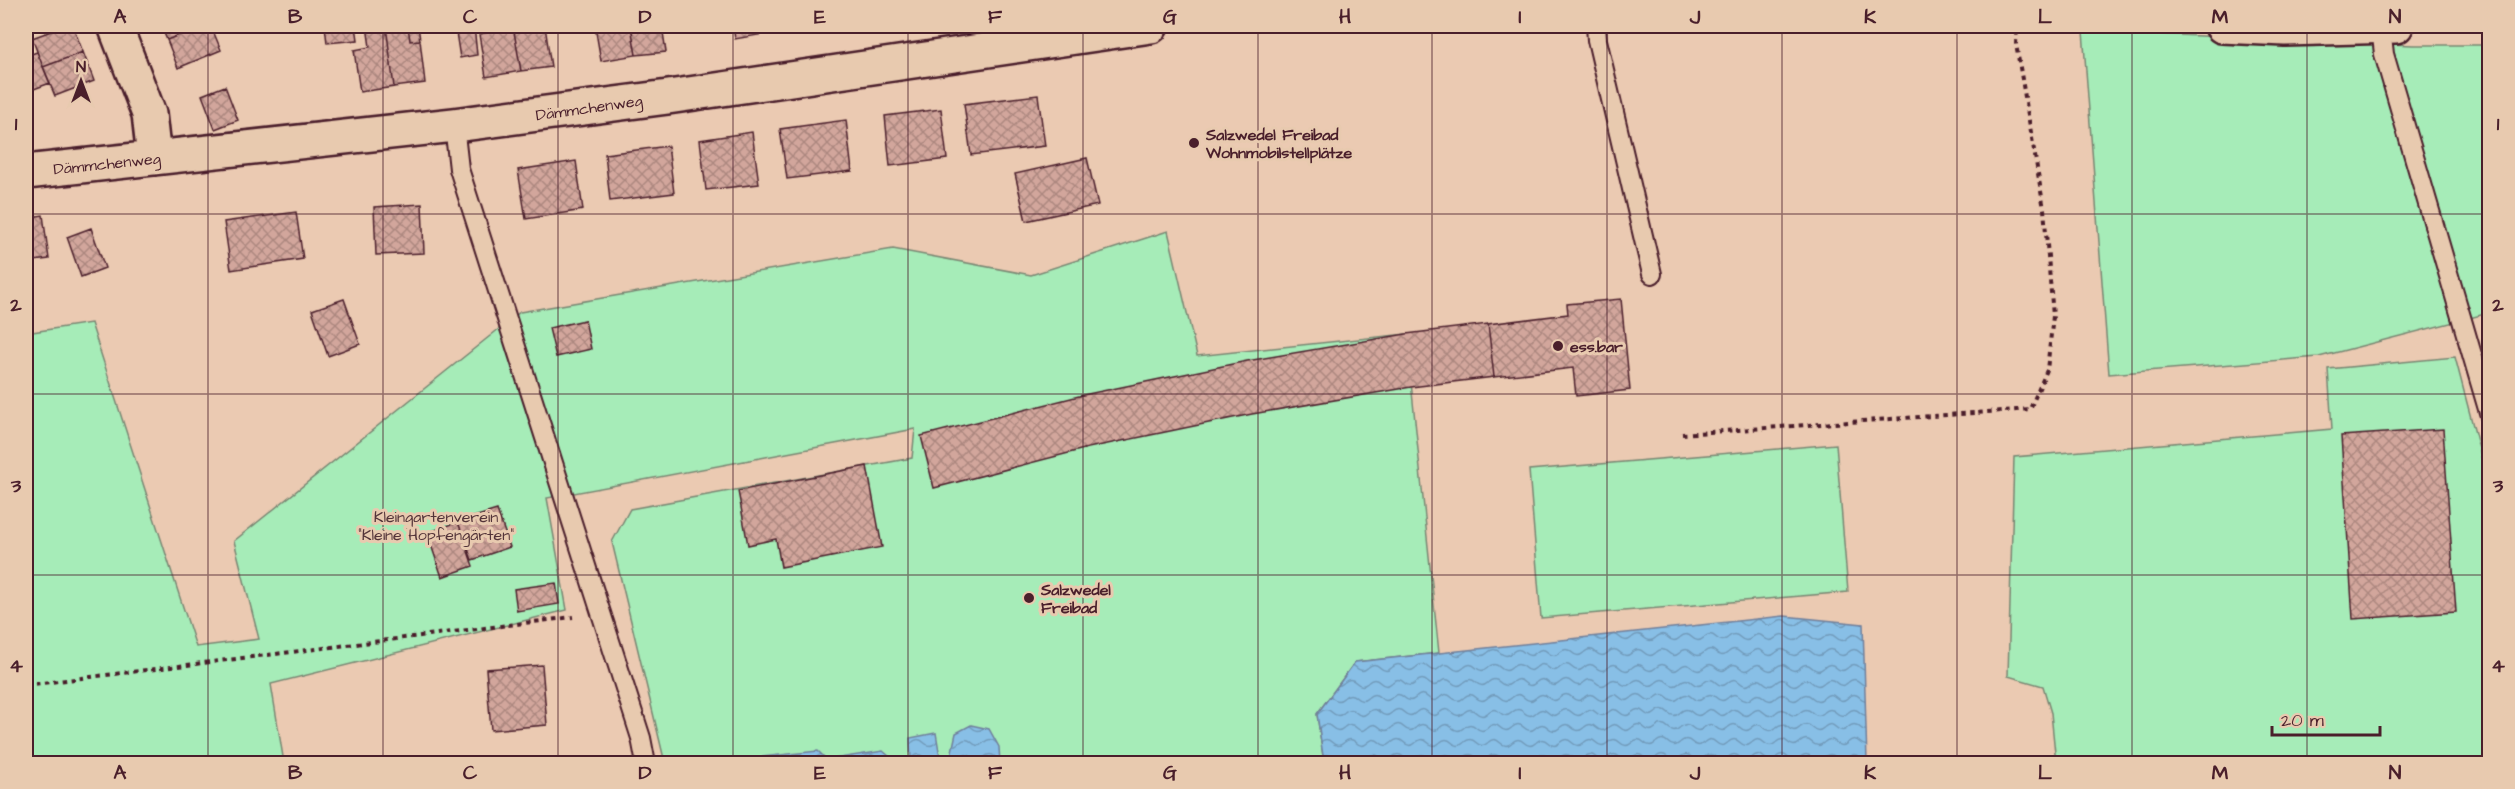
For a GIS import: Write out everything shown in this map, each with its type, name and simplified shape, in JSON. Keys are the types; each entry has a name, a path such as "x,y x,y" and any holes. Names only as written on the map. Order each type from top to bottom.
{"street":[{"path":"115,26 149,114 154,158"},
{"name":"Dämmchenweg","path":"26,172 454,125 680,95 1151,26"},
{"path":"2222,26 2285,29 2389,26"}],"lane":[{"path":"1596,26 1597,40 1652,274"},
{"path":"2389,26 2384,54 2490,416"},
{"path":"454,125 459,169 641,738 646,764"}],"path":[{"path":"1682,434 2030,409 2047,370 2053,316 2044,209 2016,44 2018,26"},
{"path":"26,685 601,614"}],"green space":[{"path":"2083,31 2413,45 2489,45 2489,313 2319,357 2109,374"},
{"name":"Kleingartenverein \"Kleine Hopfengärten\"","path":"1168,231 1197,356 1406,334 1439,653 1355,662 1317,714 1324,763 665,763 612,542 630,509 912,458 915,429 547,498 567,610 271,684 284,763 26,764 26,333 91,323 196,647 259,639 234,541 520,312 893,249 1031,275"},
{"path":"2455,357 2489,487 2489,763 2056,763 2051,713 2043,686 2008,676 2014,457 2332,429 2328,369"},
{"path":"1836,444 1848,592 1541,618 1529,470"}],"water":[{"path":"1784,616 1863,624 1867,763 1324,763 1317,714 1355,662"},
{"path":"971,725 989,729 999,747 1000,763 911,763 910,738 936,733 940,757 951,756 956,733"},
{"path":"818,751 827,760 883,751 897,763 763,763 762,757"}],"building":[{"path":"65,26 73,26 83,52 43,67 32,38"},
{"path":"161,26 201,26 167,40"},
{"path":"201,26 211,26 221,50 178,68 167,40"},
{"path":"325,26 356,26 358,40 327,43"},
{"path":"367,26 386,26 394,87 360,92 354,50 370,47"},
{"path":"386,26 408,26 410,41 420,40 425,83 394,87"},
{"path":"408,26 418,26 420,40 410,41"},
{"path":"455,26 474,26 477,55 460,58"},
{"path":"496,26 513,26 521,71 486,77 479,34 497,31"},
{"path":"513,26 545,26 551,67 521,71"},
{"path":"595,26 631,26 636,55 601,61"},
{"path":"631,26 662,26 666,52 636,55"},
{"path":"733,26 769,26 770,33 735,39"},
{"path":"769,26 800,26 800,29 770,33"},
{"path":"37,52 50,83 26,92 26,56"},
{"path":"83,52 94,81 55,96 43,67"},
{"path":"225,86 238,120 215,129 202,95"},
{"path":"1038,95 1045,146 971,155 964,104"},
{"path":"941,109 947,159 890,166 885,116"},
{"path":"846,120 852,171 787,179 780,129"},
{"path":"752,132 759,184 706,190 700,140"},
{"path":"668,146 674,193 610,201 605,154"},
{"path":"1087,158 1098,205 1026,221 1015,174"},
{"path":"576,161 583,210 526,219 518,170"},
{"path":"422,204 424,253 376,255 374,207"},
{"path":"296,212 303,259 231,270 224,222"},
{"path":"43,215 49,259 26,262 26,218"},
{"path":"91,228 105,268 81,277 67,237"},
{"path":"344,299 360,344 328,356 312,310"},
{"name":"ess.bar","path":"1621,299 1630,390 1576,396 1573,368 1494,377 1488,324 1568,314 1567,304"},
{"path":"585,320 591,349 556,357 549,328"},
{"path":"1488,324 1494,377 1411,387 1252,414 1088,448 934,488 921,436 1083,395 1247,361 1406,334"},
{"path":"2443,429 2456,612 2353,619 2341,436"},
{"path":"867,466 882,547 781,567 776,539 748,545 738,491"},
{"path":"497,510 510,547 472,560 458,522"},
{"path":"458,522 473,566 442,577 427,533"},
{"path":"556,583 559,604 517,611 514,589"},
{"path":"542,665 547,725 491,730 486,669"}],"place":[{"name":"Salzwedel Freibad Wohnmobilstellplätze","path":"1194,143"},
{"name":"ess.bar","path":"1558,346"},
{"name":"Salzwedel Freibad","path":"1029,598"}]}
